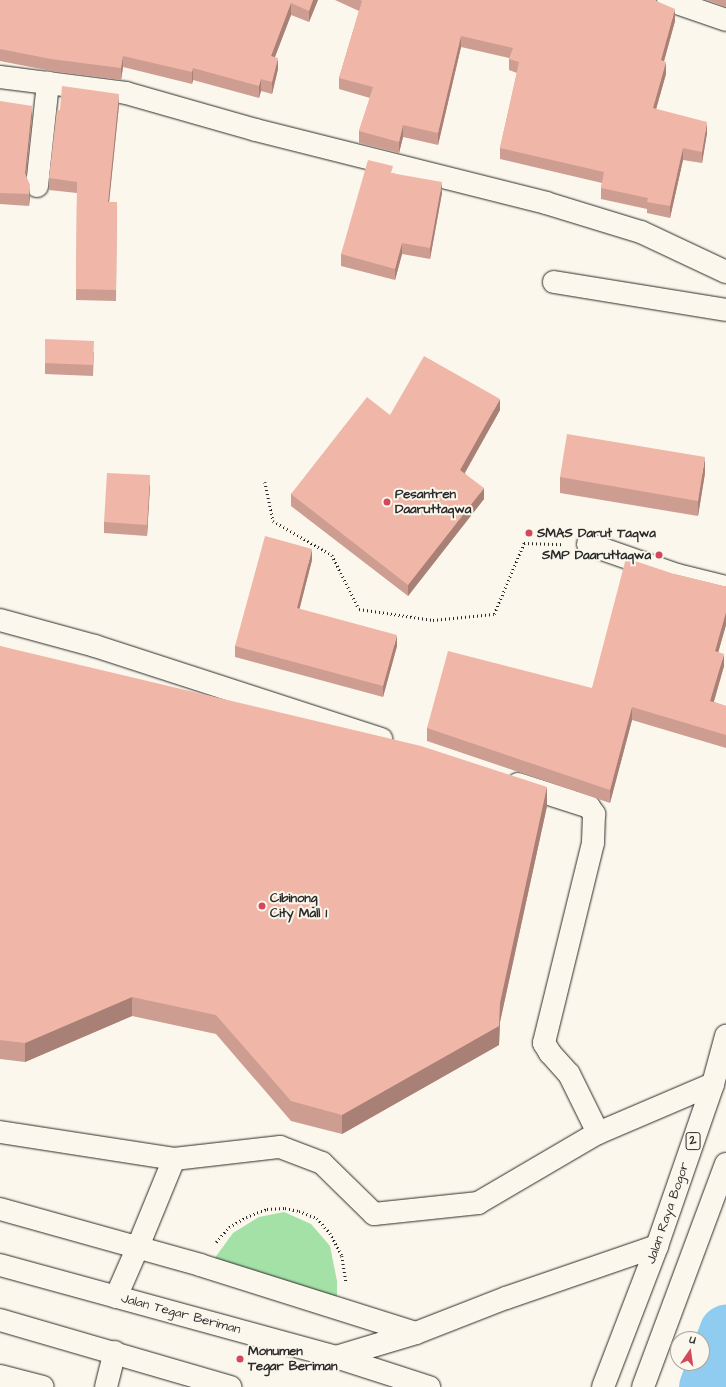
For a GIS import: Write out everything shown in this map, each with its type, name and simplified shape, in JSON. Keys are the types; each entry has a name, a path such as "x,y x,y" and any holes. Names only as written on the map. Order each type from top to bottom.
{"main road":[{"path":"668,0 726,20"},
{"path":"0,77 126,93 256,130 611,222 641,232 726,272"},
{"path":"37,186 48,83"},
{"path":"554,282 726,310"},
{"path":"588,544 677,575 726,587"},
{"path":"0,620 95,646 399,745"},
{"path":"498,777 589,807 594,814 594,843 544,1043 550,1054 569,1074 598,1133"},
{"name":"Jalan Raya Bogor","path":"603,1387 656,1246 713,1084 726,1036"},
{"path":"0,1132 174,1159 280,1147 322,1163 374,1214 478,1204 598,1133 713,1084"},
{"path":"116,1296 174,1159"},
{"path":"643,1387 726,1164"},
{"path":"0,1209 137,1249 200,1265 416,1333"},
{"path":"336,1357 416,1333 506,1298 656,1246"},
{"name":"Jalan Tegar Beriman","path":"0,1265 336,1357 429,1387"},
{"path":"0,1320 115,1352 230,1387"},
{"path":"106,1387 115,1352"},
{"path":"0,1376 42,1387"}],"path":[{"path":"265,482 273,521 332,555 359,609 433,620 494,614 524,543 588,544"},
{"path":"200,1265 229,1227 246,1217 267,1209 285,1208 300,1210 317,1218 330,1233 342,1256 346,1274 342,1309"}],"green space":[{"path":"284,1212 311,1224 330,1246 337,1281 337,1306 209,1266 233,1233 259,1217"}],"building":[{"path":"0,0 313,0 309,11 291,3 271,56 278,58 272,82 261,79 259,86 193,68 192,72 123,56 121,68 51,59 0,49"},
{"path":"360,0 654,0 675,9 661,60 666,62 653,108 707,122 702,152 683,148 670,206 647,202 648,198 601,188 604,172 500,148 519,62 509,59 513,48 461,36 438,133 403,125 399,142 359,131 373,87 339,78 362,1"},
{"path":"62,86 119,94 108,202 117,202 116,290 76,289 77,182 49,178 57,110 60,110"},
{"path":"0,101 32,106 25,173 30,185 29,194 0,193"},
{"path":"368,160 393,166 391,173 442,182 430,248 402,243 395,269 341,254"},
{"path":"45,339 94,341 93,365 45,363"},
{"name":"Pesantren Daaruttaqwa","path":"424,356 500,399 460,470 484,488 408,585 291,494 367,397 390,415"},
{"path":"567,434 705,457 698,501 560,477"},
{"path":"107,473 150,475 147,525 104,522"},
{"path":"265,536 312,549 297,608 397,635 383,686 235,646"},
{"path":"626,558 674,574 726,586 726,612 715,651 724,654 710,701 726,706 726,735 632,707 610,790 427,728 448,651 592,688"},
{"name":"Cibinong City Mall 1","path":"0,646 421,746 547,787 500,1003 499,1026 342,1115 291,1101 216,1015 132,997 25,1043 0,1040"}],"waterway":[{"path":"706,1387 726,1332"}],"place":[{"name":"Pesantren Daaruttaqwa","path":"387,502"},
{"name":"SMAS Darut Taqwa","path":"529,533"},
{"name":"SMP Daaruttaqwa","path":"659,555"},
{"name":"Cibinong City Mall 1","path":"262,906"},
{"name":"Monumen Tegar Beriman","path":"240,1359"}]}
